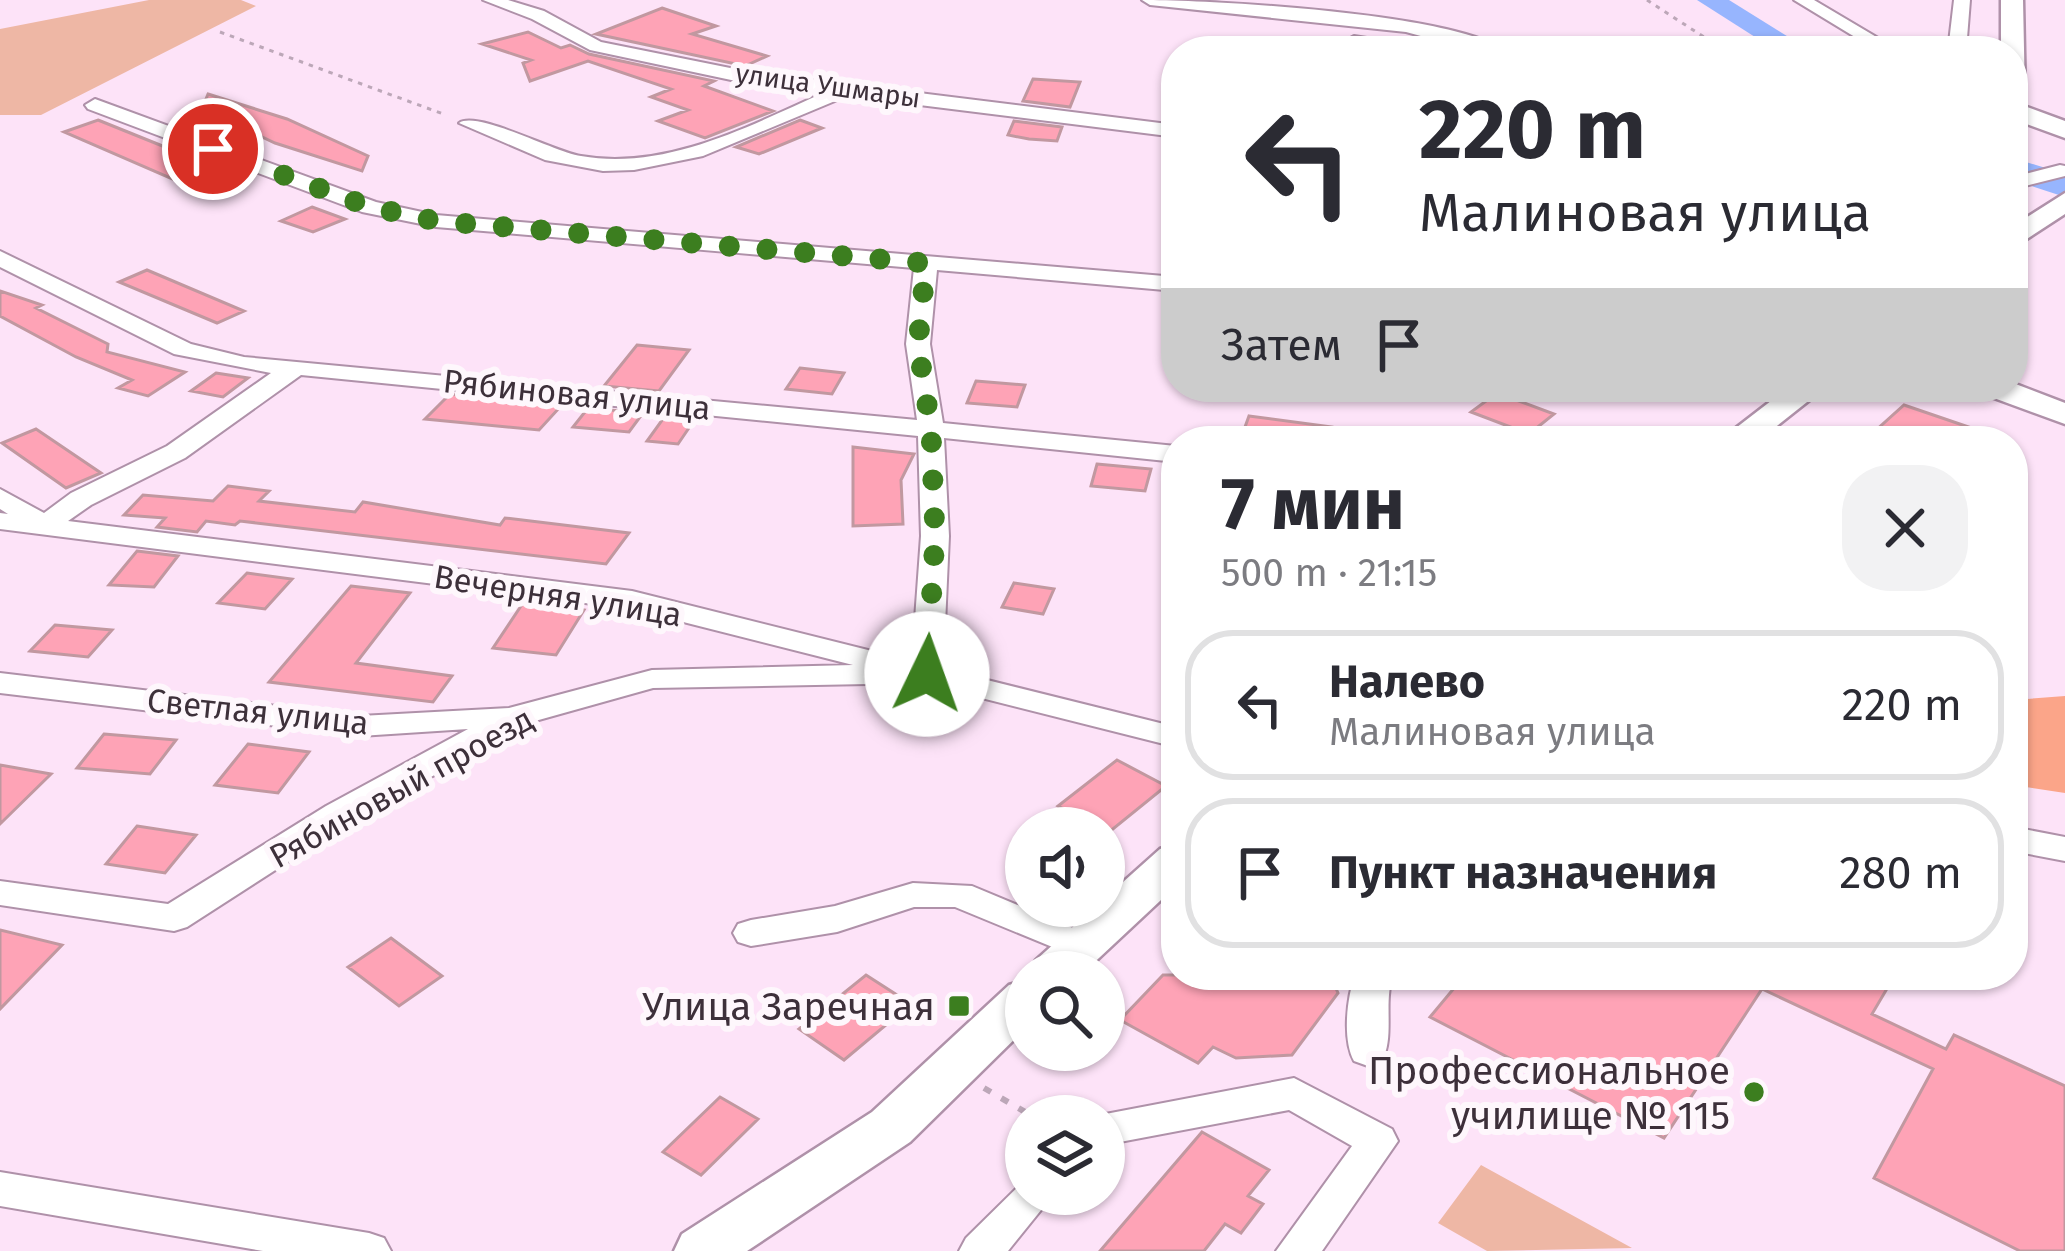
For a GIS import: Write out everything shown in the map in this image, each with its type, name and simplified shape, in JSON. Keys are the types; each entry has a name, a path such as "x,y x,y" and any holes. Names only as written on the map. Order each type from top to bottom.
{"main road":[{"path":"2012,0 2012,36"},
{"path":"2028,116 2065,130"},
{"path":"2028,228 2065,201"},
{"path":"2028,400 2065,414"},
{"path":"1757,426 1789,402"},
{"path":"1075,951 1161,874"},
{"path":"733,1243 915,1108 1005,1019"}],"street":[{"name":"улица Ушмары","path":"491,0 538,15 596,46 750,78 1161,128"},
{"path":"1150,0 1407,27 1441,36"},
{"path":"1802,0 1865,36"},
{"path":"1959,36 1961,0"},
{"path":"1300,17 1299,25 1324,36"},
{"path":"469,123 588,163 663,161 844,90"},
{"path":"95,105 370,207 436,221 1161,283"},
{"path":"2028,179 2060,171"},
{"name":"Рябиновая улица","path":"0,258 183,350 244,364 1161,453"},
{"path":"926,263 918,344 931,431 935,536 927,674"},
{"path":"0,497 45,525 81,499 176,452 296,367"},
{"name":"Вечерняя улица","path":"0,521 632,600 1161,733"},
{"name":"Рябиновый проезд","path":"0,893 174,918 338,814 517,716 652,679 927,674"},
{"name":"Светлая улица","path":"0,683 360,726 517,716"},
{"path":"2028,842 2065,849"},
{"path":"751,933 837,919 913,895 959,895 1053,951"},
{"path":"1368,1051 1369,990"},
{"path":"1125,1125 1294,1094 1378,1141 1298,1251"},
{"path":"0,1189 369,1251"},
{"path":"980,1251 1014,1215"}],"path":[{"path":"1647,0 1702,36"},
{"path":"220,32 469,123"},
{"path":"979,1085 1005,1100"}],"shaded area":[{"path":"149,0 241,0 256,6 41,115 0,115 0,29"},
{"path":"2065,696 2065,793 2028,787 2028,699"},
{"path":"1481,1165 1632,1248 1487,1251 1438,1223"}],"water":[{"path":"1697,0 1729,0 1787,36 1753,36"}],"building":[{"path":"662,8 716,26 692,34 767,56 745,66 596,34"},
{"path":"528,32 561,48 570,45 589,54 714,81 704,86 773,111 705,138 658,121 688,110 651,97 671,89 588,61 530,81 523,63 531,60 482,44"},
{"path":"1033,79 1080,82 1070,107 1023,101"},
{"path":"208,94 287,119 368,156 362,171 275,143 202,109"},
{"path":"98,120 236,174 193,188 64,132"},
{"path":"800,120 822,128 759,154 736,147"},
{"path":"1014,121 1062,127 1057,141 1029,139 1008,135"},
{"path":"312,207 345,219 313,232 281,221"},
{"path":"147,270 244,311 217,323 119,282"},
{"path":"0,291 42,305 36,308 108,344 107,352 185,372 148,396 118,388 132,380 76,357 0,316"},
{"path":"637,345 689,350 659,391 604,386"},
{"path":"800,368 844,373 832,394 786,389"},
{"path":"216,373 248,378 223,397 191,391"},
{"path":"976,381 1025,385 1017,407 967,403"},
{"path":"450,394 561,406 539,430 425,419"},
{"path":"1485,402 1521,402 1554,414 1539,426 1508,426 1471,412"},
{"path":"1904,405 1966,426 1881,426"},
{"path":"588,408 643,413 629,432 573,427"},
{"path":"665,416 695,419 678,444 647,441"},
{"path":"1249,416 1324,426 1245,426"},
{"path":"36,429 101,473 66,488 2,443"},
{"path":"853,447 914,454 901,480 903,524 853,526"},
{"path":"1097,464 1151,469 1145,491 1091,486"},
{"path":"228,486 269,491 259,501 355,512 363,502 500,525 505,518 629,533 606,564 240,521 235,525 206,521 197,532 157,527 165,518 124,515 143,495 213,501"},
{"path":"137,551 178,556 154,587 109,585"},
{"path":"247,573 292,579 265,609 218,603"},
{"path":"1014,583 1054,589 1043,614 1002,607"},
{"path":"351,586 410,593 356,663 452,676 433,702 269,682"},
{"path":"523,603 584,610 556,655 493,648"},
{"path":"55,625 112,630 88,657 30,651"},
{"path":"104,734 176,740 150,774 77,768"},
{"path":"248,744 309,752 278,793 215,785"},
{"path":"1117,760 1161,783 1161,790 1125,819 1125,807 1060,807"},
{"path":"0,765 51,774 0,824"},
{"path":"137,826 196,835 165,873 106,864"},
{"path":"0,930 62,945 0,1009"},
{"path":"391,938 442,976 399,1006 348,967"},
{"path":"866,975 911,1004 844,1060 799,1029"},
{"path":"1161,977 1161,990 1337,990 1292,1055 1236,1058 1213,1047 1198,1063 1125,1023 1125,1015"},
{"path":"1452,990 1761,990 1664,1138 1430,1017"},
{"path":"1764,990 1886,990 1872,1014 1946,1049 1954,1035 2065,1086 2065,1251 2020,1251 1874,1178 1933,1069"},
{"path":"720,1097 758,1119 701,1175 663,1152"},
{"path":"1202,1132 1269,1170 1248,1196 1263,1204 1241,1233 1225,1224 1204,1251 1100,1251"}],"waterway":[{"path":"2028,173 2065,186"}],"place":[{"name":"Улица Заречная","path":"959,1006"},
{"name":"Профессиональное училище № 115","path":"1754,1092"}],"route":[{"path":"213,149 370,207 436,221 926,263 918,344 931,431 935,536 927,674"}]}
